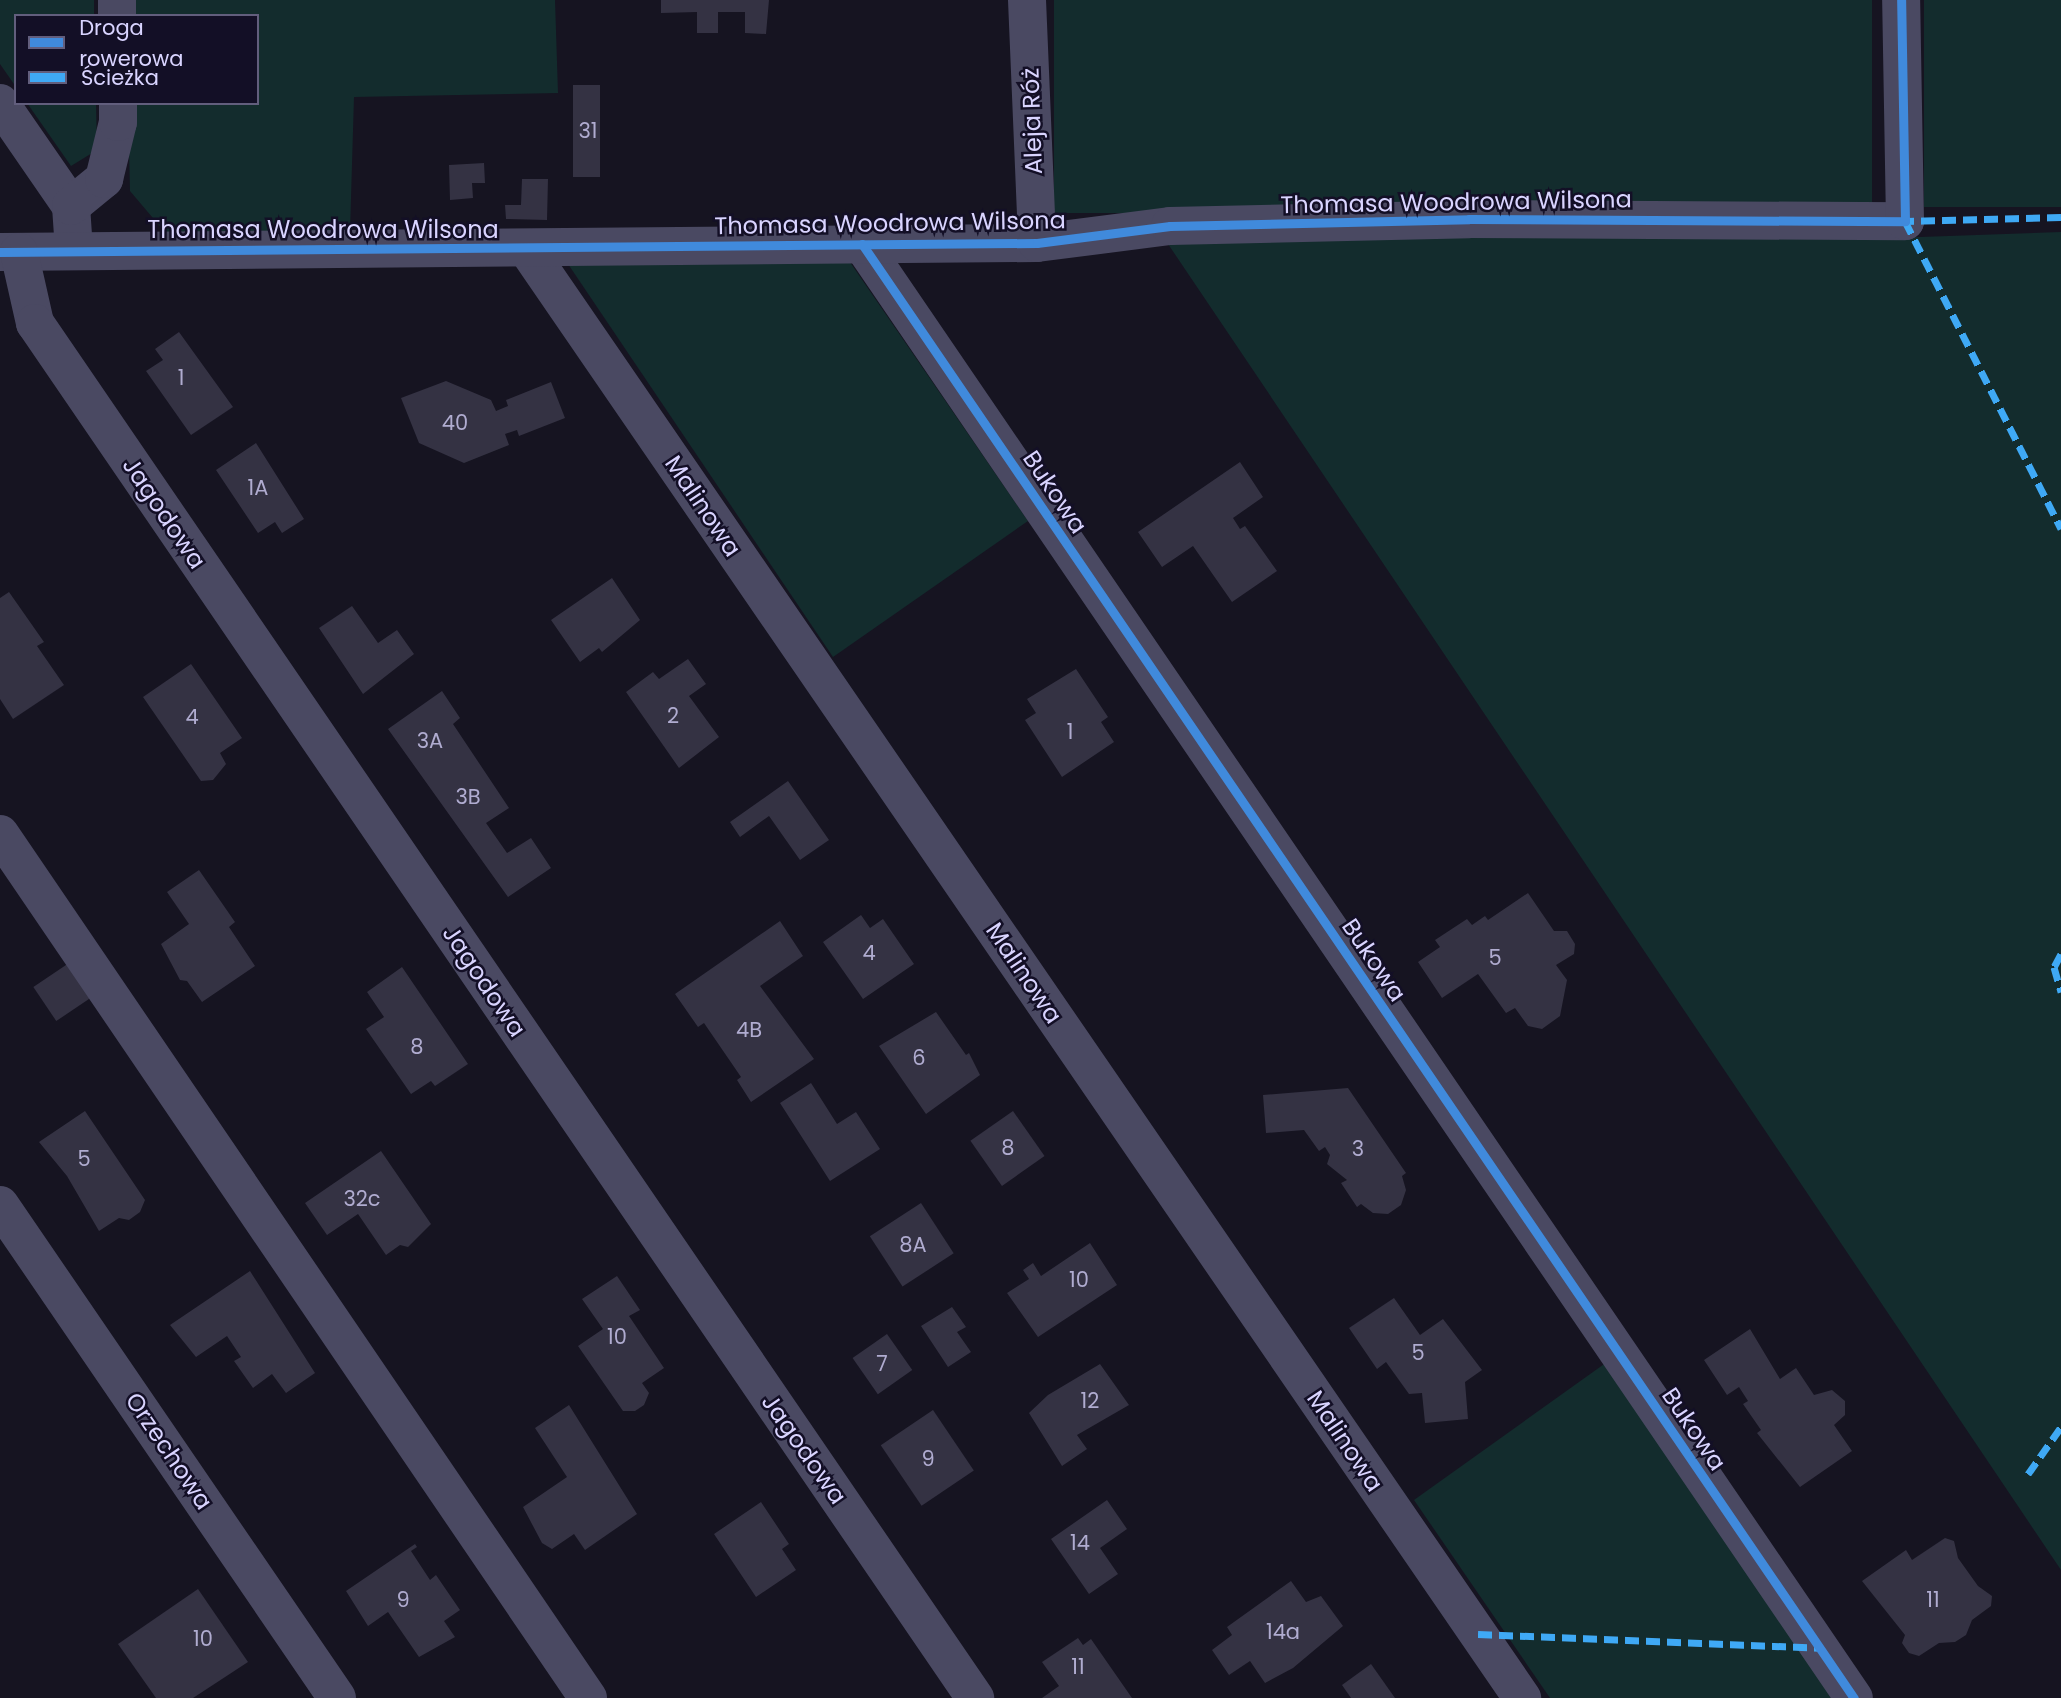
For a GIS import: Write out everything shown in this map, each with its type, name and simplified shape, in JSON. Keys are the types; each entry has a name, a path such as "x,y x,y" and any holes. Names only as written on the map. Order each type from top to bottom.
{"street":[{"name":"Aleja Róż","path":"1027,0 1037,243"},
{"name":"Thomasa Woodrowa Wilsona","path":"10,252 1037,243 1170,226 1469,219 1905,220 1901,0"},
{"path":"0,103 71,206 74,250"},
{"path":"71,206 104,179 118,122 118,105"},
{"name":"Bukowa","path":"862,244 1854,1698"},
{"name":"Malinowa","path":"527,248 1522,1698"},
{"name":"Jagodowa","path":"10,252 35,323 975,1698"},
{"path":"0,834 588,1698"},
{"name":"Orzechowa","path":"0,1205 337,1698"}],"green space":[{"path":"0,0 94,0 94,14 14,14 14,84 0,64"},
{"path":"125,0 555,0 558,93 354,97 350,232 169,237 130,191 128,105 259,105 259,14 126,14"},
{"path":"1054,0 1872,0 1872,213 1054,213"},
{"path":"1924,0 2061,0 2061,207 1924,207"},
{"path":"28,105 96,105 97,150 71,166"},
{"path":"2061,232 2061,1570 1164,238 1892,238"},
{"path":"843,252 1028,521 833,657 566,261"},
{"path":"1607,1362 1836,1698 1550,1698 1414,1500"}],"building":[{"path":"661,0 769,0 766,34 745,33 745,12 718,12 718,33 697,33 697,12 661,13"},
{"path":"573,85 600,85 600,177 573,177"},
{"path":"484,163 485,183 472,183 473,198 450,200 449,165"},
{"path":"522,179 548,179 547,220 506,219 505,205 521,205"},
{"path":"179,332 233,407 191,435 146,371 163,360 155,349"},
{"path":"446,381 491,400 496,411 508,406 506,400 551,382 565,418 519,436 517,430 505,434 509,445 464,463 419,443 401,398"},
{"path":"256,443 304,519 282,533 275,522 258,533 216,470"},
{"path":"1240,462 1263,497 1233,518 1240,529 1245,526 1277,571 1232,602 1193,546 1162,567 1138,532"},
{"path":"612,578 640,620 602,652 599,648 580,662 551,620"},
{"path":"9,592 44,642 37,646 64,685 13,719 0,699 0,598"},
{"path":"352,606 378,643 397,630 414,654 363,694 319,628"},
{"path":"688,659 706,684 689,696 719,737 679,768 626,692 653,672 659,679"},
{"path":"191,664 242,738 220,753 226,764 213,780 201,781 143,697"},
{"path":"1076,669 1108,717 1101,722 1114,742 1062,777 1025,720 1036,713 1027,699"},
{"path":"442,691 460,718 453,724 509,808 486,823 507,853 531,838 551,868 508,897 388,729"},
{"path":"788,781 829,840 800,860 769,816 740,837 730,822"},
{"path":"199,870 235,922 229,927 255,966 202,1002 187,981 180,980 161,944 189,924 167,892"},
{"path":"1528,893 1554,931 1567,931 1575,944 1574,954 1556,965 1567,980 1560,1016 1542,1029 1528,1026 1515,1008 1506,1013 1478,974 1442,998 1418,962 1440,947 1435,940 1467,919 1472,925 1485,916 1488,920"},
{"path":"861,915 870,928 883,919 914,964 863,999 823,942"},
{"path":"780,921 803,956 760,986 814,1059 751,1102 737,1080 741,1077 704,1023 698,1027 675,994"},
{"path":"69,963 92,997 56,1021 33,987"},
{"path":"402,967 468,1064 435,1086 431,1081 411,1094 366,1029 384,1017 367,992"},
{"path":"936,1012 966,1055 969,1053 980,1075 926,1114 879,1046"},
{"path":"811,1083 837,1124 856,1112 880,1149 830,1181 780,1103"},
{"path":"1348,1088 1406,1173 1402,1176 1406,1190 1401,1205 1388,1214 1373,1213 1361,1204 1357,1207 1341,1183 1347,1180 1327,1164 1330,1155 1325,1147 1319,1151 1304,1130 1266,1133 1263,1095"},
{"path":"85,1111 145,1200 140,1212 129,1220 119,1218 99,1231 67,1176 39,1142"},
{"path":"1013,1111 1045,1156 1002,1186 970,1141"},
{"path":"381,1151 431,1224 408,1247 400,1245 386,1255 358,1214 327,1235 305,1203"},
{"path":"921,1203 954,1253 903,1287 870,1236"},
{"path":"1090,1243 1117,1285 1038,1337 1007,1293 1029,1279 1023,1270 1033,1263 1041,1276"},
{"path":"250,1271 315,1373 286,1393 272,1374 253,1388 234,1361 241,1357 227,1336 196,1357 170,1325"},
{"path":"617,1276 640,1310 629,1316 664,1368 642,1383 649,1393 644,1405 635,1411 623,1411 578,1346 603,1329 582,1299"},
{"path":"1394,1298 1420,1335 1443,1319 1482,1370 1465,1382 1468,1419 1425,1423 1422,1393 1409,1394 1386,1362 1377,1369 1349,1328"},
{"path":"952,1307 966,1327 957,1332 971,1352 948,1367 921,1326"},
{"path":"1750,1329 1780,1379 1796,1368 1814,1395 1832,1390 1845,1401 1845,1415 1834,1425 1852,1451 1800,1487 1757,1433 1761,1430 1743,1404 1748,1401 1739,1387 1727,1395 1704,1360"},
{"path":"887,1334 912,1370 878,1394 853,1358"},
{"path":"1100,1364 1129,1405 1077,1435 1087,1449 1062,1466 1029,1413 1048,1395"},
{"path":"569,1405 637,1514 585,1550 574,1534 552,1549 542,1543 523,1507 567,1477 535,1428"},
{"path":"933,1410 974,1471 922,1506 881,1445"},
{"path":"1107,1500 1127,1529 1100,1548 1118,1574 1089,1594 1051,1539"},
{"path":"761,1502 789,1544 782,1549 796,1570 756,1597 714,1534"},
{"path":"1945,1538 1954,1541 1958,1558 1978,1586 1992,1596 1991,1606 1972,1620 1966,1635 1955,1642 1939,1643 1919,1656 1909,1653 1902,1643 1905,1635 1862,1581 1906,1550 1912,1560"},
{"path":"415,1544 417,1547 411,1551 430,1580 436,1575 460,1610 444,1621 455,1637 419,1657 388,1612 368,1626 346,1591"},
{"path":"1291,1581 1306,1602 1321,1596 1343,1626 1293,1668 1265,1683 1250,1661 1229,1675 1212,1650 1232,1635 1227,1627"},
{"path":"198,1589 248,1662 193,1698 156,1698 118,1644"},
{"path":"1078,1638 1083,1645 1091,1639 1132,1698 1042,1698 1059,1686 1042,1662"},
{"path":"1371,1664 1395,1698 1351,1698 1342,1685"}],"marked path":[{"path":"2061,217 1905,221 2061,529"},
{"path":"2061,954 2054,967 2061,992"},
{"path":"2028,1474 2061,1427"},
{"path":"1478,1634 1820,1648"}],"cycle path":[{"path":"0,252 1037,243 1170,226 1469,219 1905,221 1901,0"},
{"path":"862,244 1854,1698"}]}
